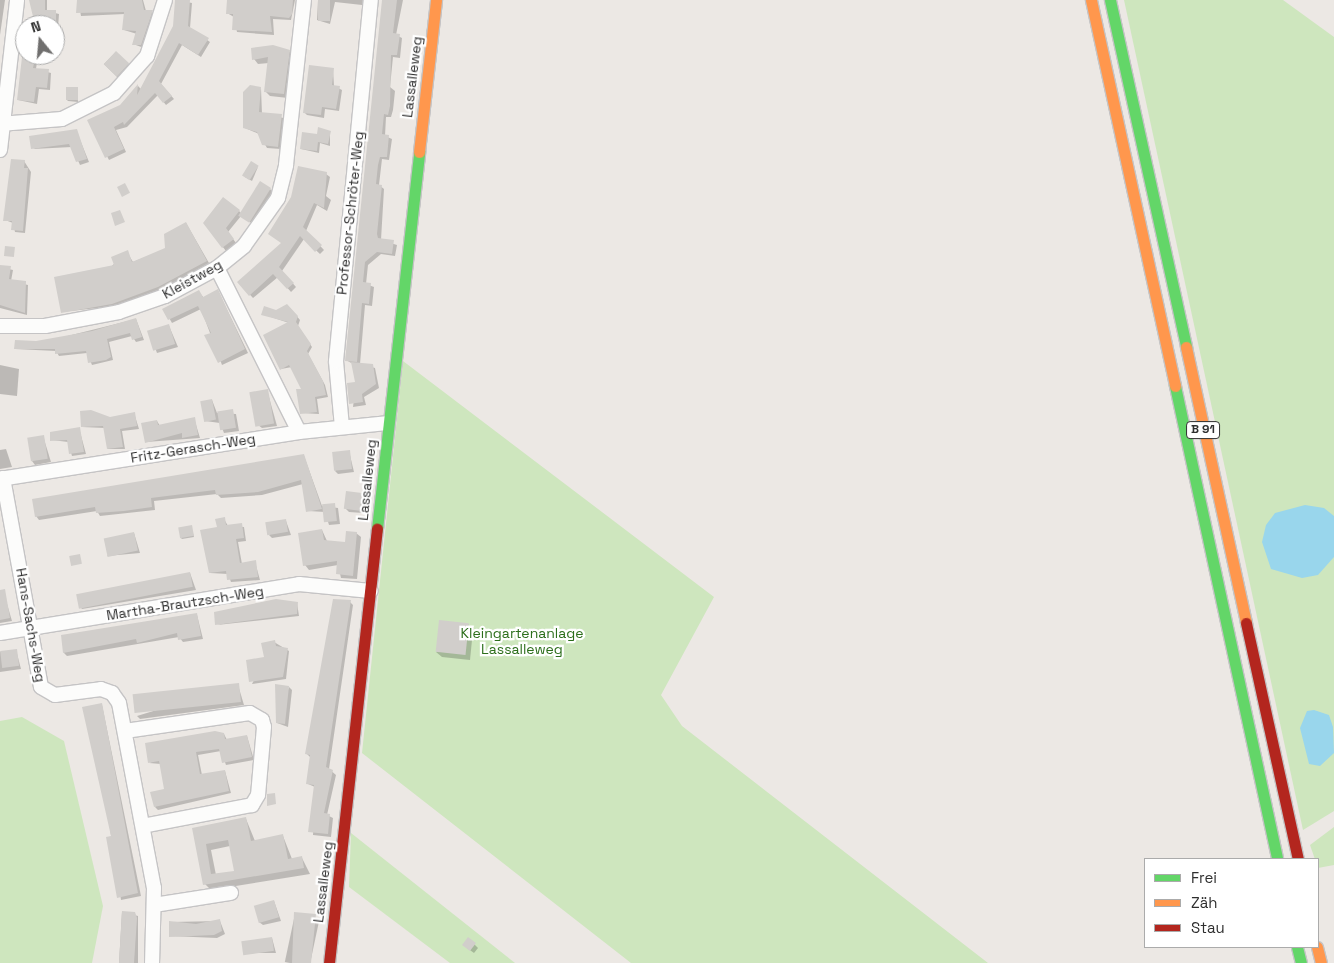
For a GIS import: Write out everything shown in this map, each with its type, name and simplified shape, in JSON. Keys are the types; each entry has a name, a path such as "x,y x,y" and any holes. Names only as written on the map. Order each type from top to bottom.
{"main road":[{"name":"Lassalleweg","path":"328,963 371,591 387,423 436,0"},
{"name":"B 91","path":"1091,0 1278,858"},
{"name":"B 91","path":"1110,0 1298,858"},
{"path":"1297,948 1301,963"},
{"path":"1317,948 1321,963"}],"street":[{"path":"0,150 17,0"},
{"path":"2,124 62,118 114,93 147,56 165,0"},
{"name":"Kleistweg","path":"0,326 45,326 119,312 165,296 217,268 244,246 278,198 290,136 304,0"},
{"name":"Professor-Schröter-Weg","path":"342,426 336,361 371,0"},
{"path":"217,268 299,432"},
{"name":"Fritz-Gerasch-Weg","path":"2,479 299,432 342,426 387,423"},
{"name":"Hans-Sachs-Weg","path":"2,479 33,627 31,642 41,687 55,695 101,689 112,693 120,703 143,826 154,905 152,963"},
{"name":"Martha-Brautzsch-Weg","path":"0,633 299,584 371,591"},
{"path":"125,731 250,713 262,720 264,727 258,795 252,805 143,826"},
{"path":"154,905 231,893"}],"green space":[{"path":"1124,0 1283,0 1334,37 1334,811 1303,830"},
{"name":"Kleingartenanlage Lassalleweg","path":"403,361 714,597 661,695 682,726 988,963 631,963 362,753"},
{"path":"22,717 64,741 103,906 92,963 0,963 0,721"},
{"path":"1334,827 1334,865 1319,868 1319,858 1315,858 1310,845"},
{"path":"351,833 515,963 450,963 349,887"}],"water":[{"path":"1305,505 1324,508 1334,516 1334,557 1318,575 1302,578 1271,569 1262,542 1266,525 1275,513"},
{"path":"1314,710 1329,715 1333,727 1334,753 1320,766 1309,764 1300,728 1307,711"}],"building":[{"path":"29,0 45,0 45,10 56,10 56,15 33,15"},
{"path":"77,0 142,0 144,10 153,10 141,45 132,45 136,31 122,30 124,12 76,13"},
{"path":"175,0 190,0 188,26 209,38 198,55 179,43 159,81 172,96 163,103 155,93 124,125 123,122 114,127 124,149 105,158 87,120 120,105 138,84 137,95 173,26"},
{"path":"227,0 293,0 292,14 289,18 270,16 272,32 232,30 233,14 226,14"},
{"path":"318,0 330,0 330,21 318,21"},
{"path":"382,0 397,0 393,33 400,34 397,55 391,55 390,106 388,115 384,114 382,134 389,135 387,157 380,157 378,165 376,184 382,185 377,234 378,238 394,240 392,254 377,252 365,262 363,282 371,283 369,304 362,303 357,362 345,361"},
{"path":"273,45 290,50 284,94 264,92 268,57 252,60 251,48"},
{"path":"116,51 129,63 117,76 104,64"},
{"path":"21,65 34,65 33,68 49,69 47,88 36,87 34,102 17,100"},
{"path":"309,65 334,68 332,85 340,86 336,109 322,107 321,115 303,113"},
{"path":"250,85 261,87 259,112 282,114 278,147 262,145 257,132 243,128 243,92"},
{"path":"66,87 78,87 78,100 66,100"},
{"path":"318,127 331,131 328,144 318,142 317,151 300,149 302,132 317,134"},
{"path":"77,129 87,159 76,162 69,144 31,149 29,136"},
{"path":"11,159 25,160 24,168 28,168 23,231 11,230 12,221 3,221"},
{"path":"251,161 259,166 250,180 242,175"},
{"path":"298,166 327,172 324,208 314,203 303,227 322,245 315,252 300,236 279,267 294,283 287,289 273,274 249,296 237,282 281,243 268,234 291,197"},
{"path":"260,181 271,188 249,223 238,216"},
{"path":"125,183 130,193 122,197 117,187"},
{"path":"223,197 240,210 226,228 234,239 222,248 203,223"},
{"path":"120,210 125,222 115,226 111,213"},
{"path":"186,222 207,261 158,287 112,304 61,313 54,277 114,265 111,257 128,250 132,262 165,248 164,234"},
{"path":"5,246 15,247 14,257 4,256"},
{"path":"0,265 11,266 9,279 26,281 25,313 0,305"},
{"path":"218,289 245,349 218,363 204,335 211,333 198,306 168,320 162,309 199,290 203,297"},
{"path":"287,304 298,316 296,322 311,344 307,351 323,381 326,395 315,397 317,412 300,414 296,389 301,389 289,365 280,370 263,335 288,322 261,315 264,306 276,310"},
{"path":"136,318 142,337 132,340 130,333 107,339 111,357 106,360 88,363 86,351 55,354 55,349 14,349 15,340 36,341 92,331"},
{"path":"169,324 175,344 153,351 147,331"},
{"path":"351,362 373,364 376,384 362,394 363,402 349,404 347,383 355,382"},
{"path":"268,389 274,423 255,427 249,392"},
{"path":"212,399 216,420 204,422 200,401"},
{"path":"233,409 236,428 220,430 217,412"},
{"path":"91,410 110,417 135,412 137,426 120,429 123,447 107,449 103,426 81,427 80,411"},
{"path":"195,417 198,435 182,438 182,433 145,443 141,423 157,420 158,425"},
{"path":"80,427 84,452 69,454 67,440 50,441 50,432"},
{"path":"44,435 48,459 31,461 27,438"},
{"path":"350,450 352,469 334,471 332,452"},
{"path":"304,454 322,509 306,512 301,480 258,492 216,495 215,490 151,498 152,507 124,511 96,513 95,507 35,517 32,499"},
{"path":"346,491 362,493 360,511 344,509"},
{"path":"335,503 337,521 324,522 322,504"},
{"path":"225,517 226,525 242,523 244,538 236,539 240,563 256,560 258,577 227,580 226,571 209,573 200,530 217,527 215,519"},
{"path":"286,519 288,532 267,535 265,522"},
{"path":"192,525 194,536 180,538 178,527"},
{"path":"322,529 324,540 345,542 346,531 357,532 353,576 336,574 337,561 303,566 298,533"},
{"path":"134,532 138,551 108,557 104,538"},
{"path":"80,554 82,564 71,566 69,556"},
{"path":"190,572 193,587 79,609 76,594"},
{"path":"5,589 10,618 0,620 0,590"},
{"path":"276,599 298,602 297,614 215,625 214,612"},
{"path":"333,599 351,600 326,767 333,770 324,813 330,814 328,834 308,832 314,785 306,784 310,755 305,754"},
{"path":"197,613 201,636 178,640 177,633 137,643 136,639 63,653 61,635"},
{"path":"439,620 469,623 465,655 436,652"},
{"path":"275,640 276,646 288,648 283,677 249,682 246,660 264,657 261,643"},
{"path":"17,649 19,666 2,668 0,651"},
{"path":"239,683 241,702 135,713 133,694"},
{"path":"275,684 289,686 285,724 276,723"},
{"path":"102,703 138,893 117,898 106,837 111,836 82,707"},
{"path":"215,731 224,733 225,739 247,735 252,757 222,763 219,749 196,752 200,774 225,770 229,791 154,807 150,792 164,789 159,761 148,763 145,743"},
{"path":"275,793 276,804 267,806 267,794"},
{"path":"246,817 251,841 283,834 288,859 302,856 304,868 203,885 192,828","holes":["228,840 234,871 211,874 206,844"]},
{"path":"274,900 279,917 259,923 254,906"},
{"path":"122,911 135,912 137,918 134,963 119,963"},
{"path":"294,912 316,914 311,963 292,963"},
{"path":"220,919 222,931 214,935 169,937 169,921 196,924"},
{"path":"272,937 274,951 243,955 241,941"},
{"path":"468,937 476,943 470,951 462,945"}],"traffic: fast":[{"path":"1110,0 1186,347"},
{"path":"377,529 419,152"},
{"path":"1175,386 1277,858"},
{"path":"1297,948 1301,963"}],"traffic: slow":[{"path":"419,152 436,0"},
{"path":"1091,0 1175,386"},
{"path":"1186,347 1246,623"},
{"path":"1317,948 1321,963"}],"traffic: jam":[{"path":"329,963 377,529"},
{"path":"1246,623 1298,858"}]}
